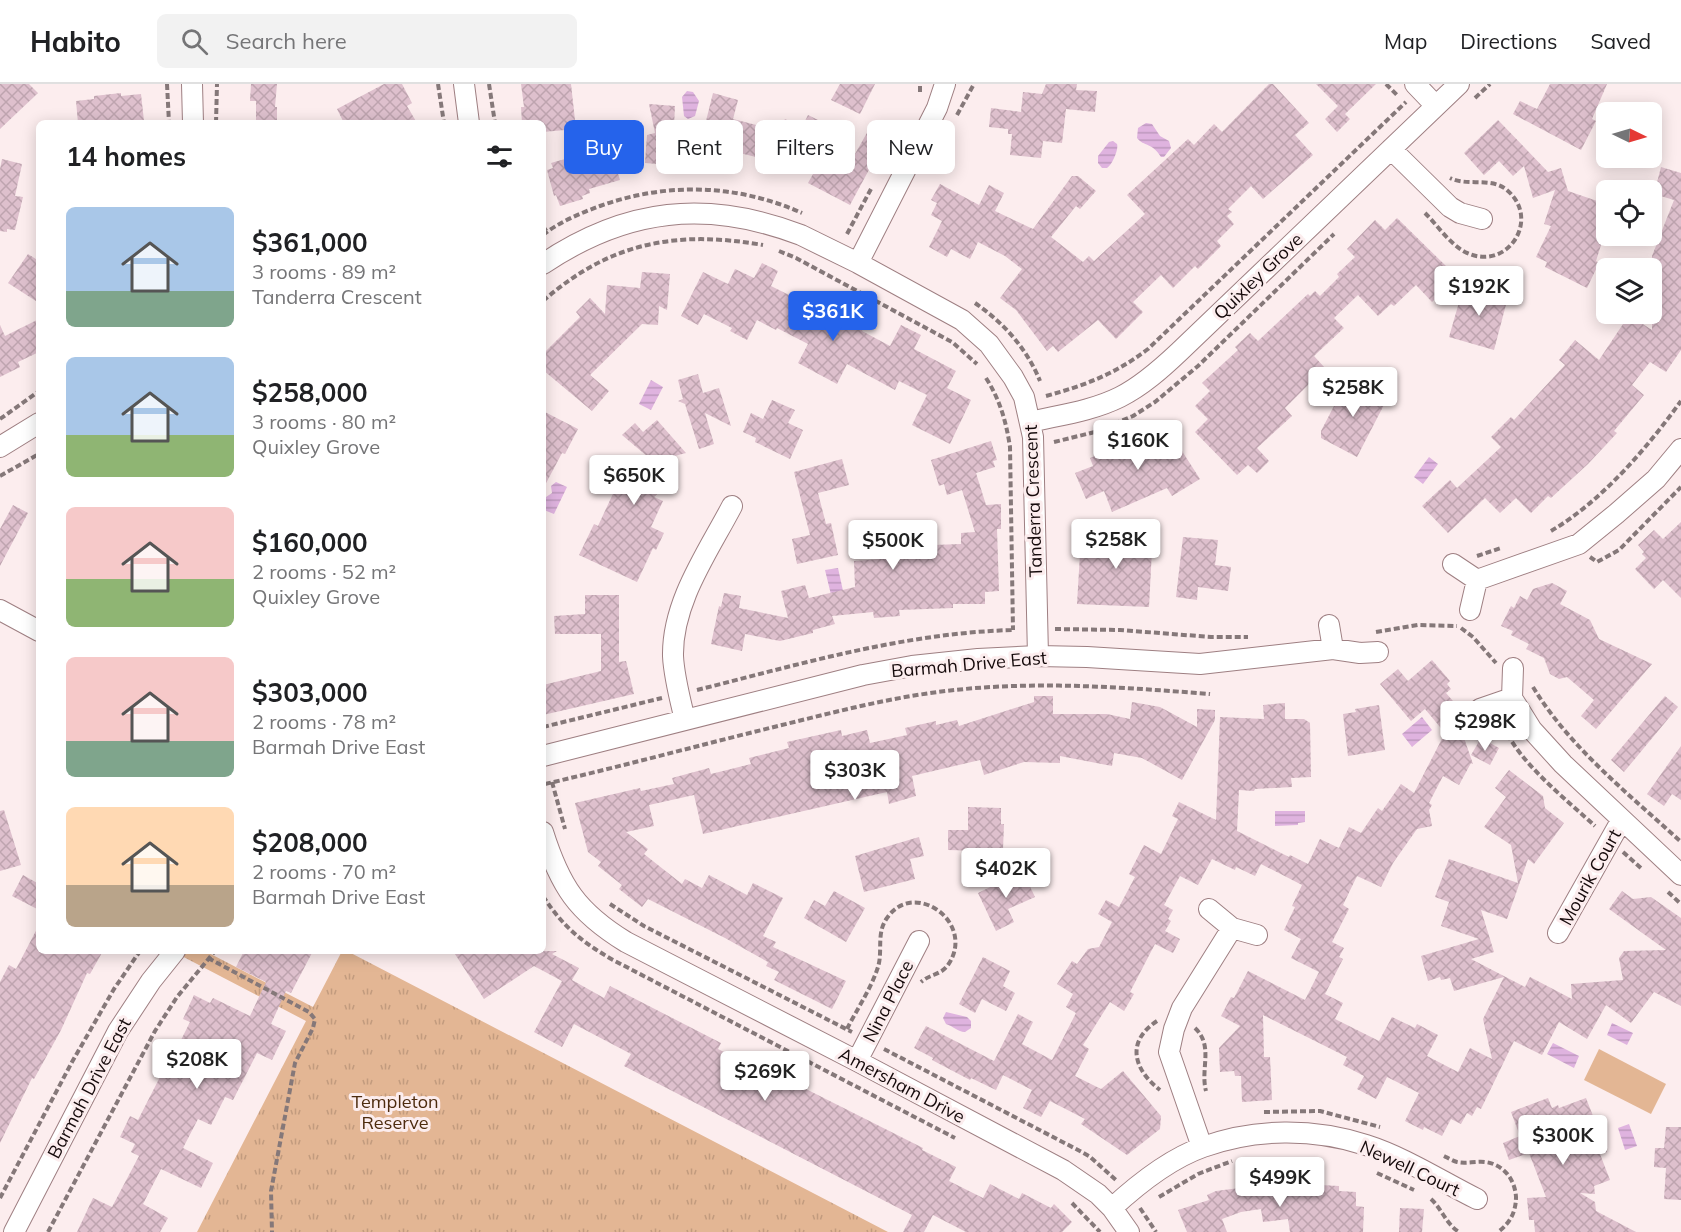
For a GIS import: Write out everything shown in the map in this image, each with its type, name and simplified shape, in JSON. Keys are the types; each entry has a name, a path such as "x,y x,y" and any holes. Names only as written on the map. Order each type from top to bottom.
{"street":[{"path":"192,84 193,120"},
{"path":"464,84 469,120"},
{"path":"858,263 938,108 945,84"},
{"name":"Quixley Grove","path":"1030,422 1106,403 1146,380 1179,352 1459,84"},
{"path":"1413,91 1436,106"},
{"path":"1391,149 1450,207 1460,213 1482,219"},
{"name":"Tanderra Crescent","path":"546,262 579,242 641,218 688,213 733,217 778,226 858,263 941,307 976,331 1000,357 1013,376 1024,397 1030,422 1034,455 1038,656"},
{"path":"0,447 36,425"},
{"path":"1477,580 1579,544 1656,479 1681,449"},
{"path":"685,720 674,668 674,638 677,623 688,589 732,506"},
{"path":"1462,563 1477,580"},
{"path":"1464,618 1477,580"},
{"path":"0,610 36,629"},
{"path":"1329,625 1333,649"},
{"name":"Barmah Drive East","path":"546,755 887,670 946,662 1038,656 1200,664 1333,649 1369,653"},
{"path":"1513,668 1512,698 1532,730 1549,750 1622,821 1681,874"},
{"path":"1480,709 1512,698"},
{"name":"Mourik Court","path":"1558,933 1622,821"},
{"name":"Amersham Drive","path":"546,842 560,879 573,898 602,927 626,942 1064,1170 1098,1194 1112,1208 1129,1232"},
{"path":"1209,909 1232,928 1257,935"},
{"path":"1202,1147 1170,1052 1171,1041 1182,1008 1232,928"},
{"name":"Nina Place","path":"858,1061 919,941"},
{"name":"Barmah Drive East","path":"14,1232 118,1031 140,996 173,954"},
{"name":"Newell Court","path":"1112,1208 1152,1174 1202,1147 1243,1136 1267,1133 1328,1135 1368,1145 1477,1199"}],"path":[{"path":"167,84 169,120"},
{"path":"216,120 217,84"},
{"path":"438,84 444,120"},
{"path":"489,84 495,120"},
{"path":"1386,84 1404,104"},
{"path":"1046,396 1105,377 1148,349 1404,104 1413,91"},
{"path":"546,298 564,282 592,264 652,244 681,239 711,239 768,246"},
{"path":"778,250 952,342 976,362 987,379 998,397 1010,447 1013,630"},
{"path":"0,419 36,393"},
{"path":"1545,534 1575,514 1623,472 1656,435 1681,401"},
{"path":"0,476 36,456"},
{"path":"1590,556 1593,561 1597,562 1619,550 1681,487"},
{"path":"1462,563 1503,548"},
{"path":"1369,653 1369,635 1380,630 1464,618"},
{"path":"1051,629 1120,630 1211,637 1256,636"},
{"path":"693,691 906,640 980,631 1021,630"},
{"path":"1529,681 1558,724 1610,777 1681,842"},
{"path":"546,784 820,715 937,692 980,687 1069,685 1210,694"},
{"path":"546,727 667,696"},
{"path":"552,782 567,834"},
{"path":"546,900 564,925 578,939 613,960 956,1138"},
{"path":"607,902 644,926 855,1034"},
{"path":"0,1198 94,1022 138,954"},
{"path":"48,1232 155,1031 177,997 212,954"},
{"path":"208,958 309,1012 315,1019 313,1028 295,1063 271,1191 272,1232"},
{"path":"1186,1024 1195,1028 1203,1038 1206,1058 1203,1076 1207,1096"},
{"path":"879,1046 1084,1153 1121,1186"},
{"path":"1151,1203 1198,1173 1240,1159"},
{"path":"1373,1170 1419,1193"},
{"path":"1425,1196 1436,1203 1454,1229 1460,1232"},
{"path":"1066,1198 1100,1232"},
{"path":"1137,1203 1156,1232"}],"green space":[{"name":"Templeton Reserve","path":"178,954 211,954 313,1007 340,954 353,954 888,1232 197,1232 306,1021"},
{"path":"1599,1049 1666,1084 1651,1114 1584,1080"}],"shaded area":[{"path":"687,91 693,92 699,101 695,116 688,119 684,116 682,97"},
{"path":"1146,123 1152,124 1160,136 1169,141 1171,148 1164,157 1137,138 1138,128"},
{"path":"1113,141 1117,144 1115,157 1107,168 1102,168 1098,163 1098,156 1109,142"},
{"path":"651,380 663,387 651,410 639,404"},
{"path":"1429,457 1438,464 1423,484 1414,477"},
{"path":"556,482 567,487 554,514 546,511 546,497 552,493 551,486"},
{"path":"838,568 845,600 833,603 825,570"},
{"path":"1422,717 1432,730 1412,747 1402,734"},
{"path":"1275,811 1305,811 1305,822 1298,823 1298,825 1275,826"},
{"path":"946,1012 967,1017 971,1021 971,1028 962,1032 946,1024 943,1018"},
{"path":"1612,1023 1633,1033 1627,1045 1607,1035"},
{"path":"1553,1043 1579,1056 1574,1068 1547,1054"},
{"path":"1629,1124 1637,1146 1625,1150 1618,1128"}],"building":[{"path":"0,84 29,84 38,93 0,129"},
{"path":"251,84 277,84 275,107 277,107 277,120 256,120 256,101 250,101"},
{"path":"384,84 402,84 412,103 407,106 415,120 342,120 337,109"},
{"path":"521,84 571,84 575,120 564,120 564,130 546,132 546,120 522,120 521,107 524,107"},
{"path":"840,84 875,84 860,114 831,100"},
{"path":"1046,84 1077,84 1076,90 1097,91 1095,112 1066,109 1062,143 1043,141 1041,158 1010,155 1012,134 1008,134 1008,129 989,127 991,108 1021,112 1023,92 1042,94"},
{"path":"1269,84 1273,84 1309,123 1295,135 1313,155 1263,199 1251,186 1228,209 1232,212 1227,216 1234,224 1217,241 1221,246 1198,269 1195,266 1173,288 1161,275 1133,302 1143,312 1116,339 1098,320 1058,352 1053,346 1047,351 1016,310 1000,298 1022,269 1005,256 978,242 970,259 951,249 947,257 929,247 942,221 931,215 937,203 931,200 940,184 979,205 989,185 1004,193 995,211 1033,229 1072,176 1078,176 1096,191 1080,209 1076,206 1051,237 1083,262 1089,256 1094,261 1145,214 1127,195 1188,139 1194,145 1214,124 1222,132"},
{"path":"1316,84 1376,84 1345,114 1350,119 1337,132 1325,119 1338,106"},
{"path":"1550,84 1607,84 1599,102 1596,102 1592,119 1596,121 1581,150 1513,114 1520,101 1537,109"},
{"path":"121,93 121,96 141,94 144,120 78,120 76,101 94,99 94,96"},
{"path":"713,93 738,100 733,119 737,120 706,120"},
{"path":"649,104 675,106 674,120 656,120 656,164 645,163 647,135 655,133"},
{"path":"808,115 818,120 806,120"},
{"path":"1498,120 1548,172 1561,168 1568,191 1596,201 1596,246 1601,246 1596,258 1596,269 1587,288 1545,267 1547,262 1536,257 1551,226 1544,224 1555,190 1533,198 1524,166 1513,176 1499,161 1484,175 1464,153"},
{"path":"743,122 755,125 755,157 743,154"},
{"path":"867,133 867,173 850,205 808,183 813,174 855,174 855,154"},
{"path":"2,159 22,164 15,196 23,197 15,230 7,229 7,232 0,231"},
{"path":"564,159 564,174 618,174 620,180 589,189 590,193 582,196 583,199 560,206 556,195 554,196 547,170 553,168 551,163"},
{"path":"1662,167 1681,173 1681,350 1666,372 1650,362 1632,385 1644,395 1614,431 1617,433 1551,498 1548,496 1531,513 1516,498 1500,513 1485,498 1448,533 1422,506 1450,480 1457,488 1501,447 1491,437 1511,417 1514,420 1565,365 1559,360 1575,340 1599,360 1623,324 1643,324 1652,330 1652,324 1662,324 1662,258 1652,258 1652,256 1656,246 1662,246 1662,231 1674,200 1662,196 1662,180 1658,180"},
{"path":"1397,218 1448,268 1438,278 1453,282 1432,302 1416,285 1394,306 1391,304 1378,316 1358,295 1334,318 1344,328 1314,356 1325,368 1285,408 1292,416 1257,448 1269,461 1257,473 1248,465 1237,475 1195,432 1208,419 1195,406 1210,391 1202,383 1238,350 1235,347 1250,333 1258,341 1308,294 1310,296 1315,291 1320,296 1339,277 1337,274 1355,257 1347,249 1375,220 1385,230"},
{"path":"28,254 36,259 36,301 8,283"},
{"path":"762,263 778,271 771,286 805,303 806,300 829,312 837,297 871,314 862,331 890,346 901,325 921,335 914,349 956,371 947,388 971,400 950,444 912,425 927,395 899,381 895,390 847,364 837,384 798,363 808,344 777,328 776,330 757,320 747,340 730,331 732,328 704,314 698,325 681,316 703,272 728,284 735,269 754,278"},
{"path":"642,272 670,274 667,310 659,306 658,325 642,324 590,375 609,391 592,411 546,373 546,351 580,317 576,312 590,298 605,314 607,285 640,288"},
{"path":"1464,285 1508,297 1494,350 1449,337"},
{"path":"36,320 36,353 18,362 20,367 0,377 0,325 5,336"},
{"path":"698,374 703,393 719,388 731,426 705,413 714,444 699,449 685,404 678,401 683,399 678,380"},
{"path":"1348,379 1387,399 1357,457 1321,438 1321,431"},
{"path":"772,400 795,410 788,423 803,430 790,459 755,442 756,438 743,432 751,413 763,419"},
{"path":"546,413 578,429 565,454 562,453 546,483"},
{"path":"657,420 686,453 667,458 671,462 667,467 676,476 654,497 663,501 651,527 664,533 656,550 653,548 637,582 579,555 594,524 598,526 631,455 644,462 648,457 622,435 635,423 643,432"},
{"path":"1150,429 1159,445 1173,437 1200,479 1172,496 1167,488 1112,512 1104,491 1086,499 1075,473 1093,466 1090,458 1114,448 1115,450"},
{"path":"991,441 997,460 993,461 995,467 976,473 986,505 1001,504 1001,529 997,529 999,591 985,592 985,604 953,604 953,608 899,610 900,616 874,618 873,612 832,616 835,624 813,630 813,633 780,641 745,634 742,651 711,644 724,593 741,596 739,608 788,618 781,591 805,585 809,598 855,587 854,561 907,557 906,546 961,544 961,533 975,532 962,490 947,495 944,484 939,486 931,460"},
{"path":"842,459 849,485 818,493 826,524 831,523 838,555 797,564 792,539 810,535 794,472"},
{"path":"13,505 28,513 0,566 0,529"},
{"path":"1681,522 1681,598 1663,580 1654,589 1635,569 1646,558 1638,545 1654,530 1663,539"},
{"path":"1120,529 1153,531 1149,607 1077,604 1081,537 1125,540"},
{"path":"1183,537 1218,540 1215,565 1231,567 1228,591 1198,587 1197,600 1176,597"},
{"path":"1552,583 1567,591 1560,604 1590,620 1599,639 1652,664 1596,729 1581,716 1594,700 1567,677 1559,679 1550,674 1544,658 1526,649 1529,644 1511,635 1513,631 1501,626 1511,606 1514,608 1520,596 1527,600 1533,589"},
{"path":"585,595 619,595 619,662 626,661 634,694 546,714 546,684 601,671 601,634 555,634 554,616 585,614"},
{"path":"1432,660 1450,681 1447,684 1451,689 1446,693 1459,708 1455,712 1473,764 1471,763 1459,785 1443,776 1429,803 1432,805 1429,810 1432,826 1417,829 1393,863 1381,887 1357,876 1343,905 1349,909 1332,942 1344,948 1339,957 1343,959 1325,994 1343,1003 1335,1019 1379,1041 1392,1017 1415,1028 1417,1024 1438,1035 1427,1056 1458,1072 1470,1048 1492,1059 1483,1019 1504,977 1454,991 1450,978 1441,980 1440,977 1428,981 1421,956 1479,939 1441,926 1449,902 1435,897 1449,859 1518,883 1511,845 1484,827 1506,797 1495,788 1509,770 1543,796 1545,808 1564,823 1534,864 1528,859 1507,919 1481,910 1494,952 1471,959 1525,987 1530,977 1572,999 1571,984 1623,980 1619,958 1624,951 1666,950 1609,909 1622,891 1633,899 1651,897 1681,918 1681,1006 1654,992 1631,1023 1606,1005 1587,1039 1559,1022 1542,1055 1514,1041 1481,1109 1477,1107 1472,1116 1467,1113 1461,1124 1451,1119 1442,1136 1405,1121 1419,1093 1387,1077 1376,1099 1357,1089 1364,1076 1343,1065 1347,1057 1263,1015 1264,1057 1270,1057 1272,1100 1242,1102 1241,1076 1235,1076 1234,1071 1220,1072 1219,1048 1240,1026 1221,1016 1231,997 1234,998 1248,971 1305,1000 1319,972 1291,958 1301,939 1284,930 1302,885 1261,864 1255,876 1212,859 1198,885 1180,876 1164,905 1173,910 1168,919 1171,921 1165,931 1180,939 1173,953 1155,944 1130,992 1134,994 1124,1011 1110,1002 1083,1045 1089,1049 1075,1076 1101,1089 1123,1071 1161,1116 1160,1129 1127,1155 1081,1124 1085,1119 1050,1101 1041,1117 1023,1108 1032,1090 1003,1075 996,1090 971,1078 970,1080 914,1048 926,1026 994,1061 1018,1014 1033,1022 1022,1044 1052,1060 1076,1013 1066,1007 1073,994 1057,984 1072,961 1077,964 1088,949 1099,947 1112,922 1098,914 1106,900 1119,907 1135,877 1129,874 1144,845 1161,854 1178,819 1172,816 1179,802 1216,820 1220,717 1264,719 1263,705 1285,703 1285,719 1304,719 1310,723 1311,777 1291,778 1292,787 1255,789 1254,791 1239,790 1237,831 1308,864 1320,839 1339,848 1349,827 1361,833 1378,808 1382,811 1401,784 1414,793 1445,733 1425,709 1411,721 1380,684 1398,669 1408,681"},
{"path":"1034,696 1053,696 1053,714 1107,714 1130,719 1132,702 1160,707 1197,727 1197,709 1215,710 1215,720 1182,780 1142,758 1114,753 1112,766 1060,756 1060,763 1024,762 984,775 980,760 912,776 916,796 889,804 887,792 703,834 694,795 649,805 654,826 626,832 648,849 644,854 682,884 685,879 702,888 709,875 747,895 753,883 783,898 763,936 776,942 773,947 846,981 832,1009 774,980 779,972 766,966 768,962 725,938 648,899 642,907 619,889 622,885 598,866 601,862 588,852 575,803 640,788 641,791 674,784 672,778 709,768 711,774 751,764 749,758 789,748 787,742 841,730 842,736 867,730 870,743 907,735 905,728 936,721 936,725 957,720 959,726 1034,702"},
{"path":"1665,696 1678,707 1624,772 1611,760"},
{"path":"1379,705 1385,750 1348,756 1343,714 1356,712 1355,709"},
{"path":"1481,738 1499,748 1490,765 1471,755"},
{"path":"1681,746 1681,800 1672,794 1664,806 1647,794"},
{"path":"968,807 1001,808 1001,824 1004,824 1003,849 948,850 948,830 968,830"},
{"path":"4,810 21,865 0,871 0,811"},
{"path":"919,837 924,856 910,859 915,879 864,892 855,856"},
{"path":"1017,874 1024,874 1035,897 1008,909 1014,922 996,931 978,893"},
{"path":"23,875 36,882 36,908 12,896"},
{"path":"834,891 865,908 846,942 804,918 814,900 825,906"},
{"path":"36,931 36,954 101,954 90,974 87,973 61,1030 34,1079 32,1078 0,1143 0,982 9,965 16,969"},
{"path":"546,951 557,951 552,954 579,968 572,980 604,998 610,986 721,1043 718,1049 748,1064 750,1060 768,1069 766,1073 795,1086 796,1084 923,1148 922,1150 956,1167 949,1181 983,1198 990,1184 1019,1199 1022,1193 1051,1208 1054,1204 1072,1222 1062,1232 966,1232 933,1215 924,1232 903,1232 912,1215 624,1066 631,1054 574,1024 562,1047 534,1032 562,981 534,966 484,999 455,954 546,954"},
{"path":"242,954 311,954 291,993 286,991 271,1024 286,1031 272,1060 257,1053 233,1100 225,1097 211,1125 198,1119 183,1148 213,1163 201,1188 161,1169 143,1204 168,1218 160,1232 77,1232 93,1198 112,1207 139,1156 131,1152 135,1144 120,1137 130,1116 138,1120 161,1075 163,1076 190,1022 183,1019 194,995 210,1003 213,998 250,1016 266,982 236,967"},
{"path":"983,957 1010,971 1003,986 1015,993 1006,1011 982,999 975,1013 959,1004"},
{"path":"1548,1098 1552,1108 1558,1105 1559,1108 1586,1098 1607,1152 1600,1154 1610,1180 1594,1186 1595,1194 1580,1193 1595,1202 1596,1211 1636,1232 1535,1232 1534,1220 1529,1220 1527,1198 1546,1197 1529,1153 1509,1160 1503,1143 1520,1136 1511,1112"},
{"path":"1666,1127 1681,1127 1681,1200 1664,1199 1666,1168 1654,1167 1655,1148 1664,1148"},
{"path":"1302,1180 1302,1184 1339,1186 1339,1191 1356,1192 1356,1206 1364,1207 1363,1232 1290,1232 1288,1219 1263,1222 1261,1209 1241,1212 1222,1219 1227,1232 1187,1232 1178,1210 1209,1200 1207,1195 1216,1191"},
{"path":"1400,1208 1424,1209 1422,1232 1399,1232"}]}
